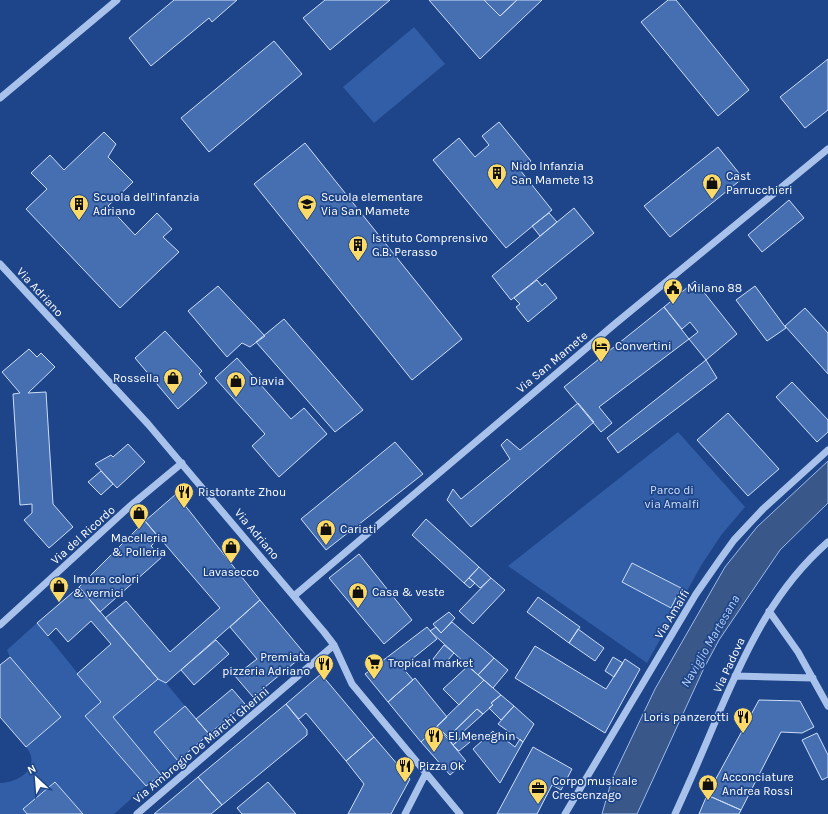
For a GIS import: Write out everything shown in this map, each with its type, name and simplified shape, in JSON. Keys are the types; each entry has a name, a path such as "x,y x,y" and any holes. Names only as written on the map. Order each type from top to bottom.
{"street":[{"path":"0,98 117,0"},
{"name":"Via San Mamete","path":"294,596 616,323 828,148"},
{"name":"Via Adriano","path":"0,264 143,418 294,596 334,645 352,684 460,814"},
{"name":"Via Amalfi","path":"565,814 696,594 734,540 763,509 828,450"},
{"name":"Via del Ricordo","path":"0,625 129,507 182,463"},
{"name":"Via Padova","path":"676,814 735,676 769,611 794,576 828,542"},
{"path":"769,611 798,652 828,706"},
{"name":"Via Ambrogio De Marchi Gherini","path":"137,814 334,645"},
{"path":"735,676 813,678"},
{"path":"405,814 426,773"}],"green space":[{"path":"414,27 445,64 374,123 343,87"},
{"name":"Parco di via Amalfi","path":"678,432 745,507 722,534 702,564 647,663 508,566"},
{"path":"37,623 101,702 85,716 146,786 114,814 83,814 55,782 23,809 27,814 0,814 0,783 15,780 26,772 32,761 26,747 61,717 10,657 7,650"},
{"path":"158,679 166,683 185,706 154,732 178,761 161,775 113,717"}],"water":[{"name":"Naviglio Martesana","path":"828,461 828,503 780,550 719,640 704,668 637,814 602,814 612,779 655,689 725,567 757,527"}],"building":[{"path":"174,0 237,0 212,22 209,18 151,66 129,38"},
{"path":"325,0 390,0 330,50 303,18"},
{"path":"429,0 484,0 500,16 517,0 542,0 480,59"},
{"path":"484,0 517,0 500,16"},
{"path":"668,0 676,0 749,90 718,116 641,22"},
{"path":"274,41 302,74 209,152 181,118"},
{"path":"828,59 828,110 805,128 780,97"},
{"name":"Nido Infanzia San Mamete 13","path":"499,122 531,161 520,170 552,210 506,248 433,160 459,138 475,157 489,145 482,136"},
{"name":"Scuola dell'infanzia Adriano","path":"104,132 116,144 108,157 133,182 108,206 135,235 157,213 172,229 163,237 179,252 120,308 26,209 47,189 31,173 50,155 64,170"},
{"name":"Istituto Comprensivo G.B. Perasso","path":"305,143 462,339 412,380 254,184"},
{"path":"718,147 743,178 670,237 644,206"},
{"path":"789,200 804,218 762,252 748,235"},
{"path":"574,208 594,233 511,300 492,276"},
{"path":"549,213 557,222 540,236 532,226"},
{"path":"537,280 542,286 545,283 557,298 528,322 516,307 520,304 514,298"},
{"path":"695,281 737,334 706,360 689,339 698,332 690,322 682,329 664,307"},
{"path":"218,286 265,336 250,347 242,343 227,357 188,311"},
{"path":"755,286 786,328 767,341 736,300"},
{"path":"664,307 689,339 599,407 612,423 601,432 564,387"},
{"path":"805,308 828,333 828,374 785,326"},
{"path":"284,319 363,410 335,432 256,342"},
{"path":"165,331 202,371 199,374 207,383 178,409 135,358"},
{"path":"29,349 37,357 41,353 55,367 28,393 46,392 53,504 73,527 49,548 24,520 32,513 32,504 20,505 13,394 20,393 2,372"},
{"path":"237,358 291,419 304,408 327,434 279,477 252,446 265,434 215,378"},
{"path":"706,360 717,378 618,453 607,438"},
{"path":"792,382 828,420 828,432 817,442 776,397"},
{"path":"578,403 594,422 471,527 447,500 453,489 461,499 510,459 501,445 507,439 520,450"},
{"path":"728,413 779,469 748,496 697,440"},
{"path":"395,442 423,474 326,550 301,519"},
{"path":"128,444 145,462 117,488 95,464 111,455 113,457"},
{"path":"101,471 113,484 101,495 88,482"},
{"path":"176,494 260,600 166,683 158,679 105,618 126,601 170,652 220,608 145,521"},
{"path":"426,519 479,567 464,583 412,535"},
{"path":"145,521 159,538 151,546 162,557 100,612 79,587"},
{"path":"359,554 412,620 384,644 329,578"},
{"path":"632,563 681,588 671,608 622,582"},
{"path":"479,567 491,578 480,588 469,578"},
{"path":"469,578 475,583 470,588 464,583"},
{"path":"491,578 505,590 473,624 459,611"},
{"path":"79,587 158,679 113,717 161,775 146,786 85,716 101,702 77,674 111,644 91,621 68,642 56,628 48,636 37,623"},
{"path":"538,597 580,627 569,643 527,612"},
{"path":"260,600 305,654 253,697 235,676 257,659 230,627"},
{"path":"449,612 455,618 441,633 433,624"},
{"path":"452,622 494,658 478,675 430,631 436,627 441,633"},
{"path":"427,627 437,639 402,667 413,680 388,702 365,674"},
{"path":"578,629 604,648 595,661 569,643"},
{"path":"216,640 229,654 194,685 181,670"},
{"path":"444,645 454,653 442,667 433,659"},
{"path":"535,646 606,689 625,659 640,669 605,733 515,678"},
{"path":"10,657 61,717 26,747 0,717 0,665"},
{"path":"613,657 623,663 614,677 605,671"},
{"path":"494,658 508,670 493,688 478,675"},
{"path":"468,666 484,680 459,705 443,689"},
{"path":"321,674 374,737 346,761 306,713 299,719 286,704"},
{"path":"415,678 447,717 421,742 388,702"},
{"path":"484,680 501,695 491,703 493,705 483,714 477,709 448,737 437,726"},
{"path":"232,689 245,704 209,734 196,719"},
{"path":"501,695 514,706 501,720 489,708 493,705 491,703"},
{"path":"759,700 800,701 814,727 802,733 781,732 741,810 707,795"},
{"path":"286,704 307,730 307,735 222,805 198,777"},
{"path":"185,706 209,734 178,761 154,732"},
{"path":"514,706 534,724 523,742 498,724"},
{"path":"477,709 483,714 463,732 464,735 453,745 448,737"},
{"path":"437,726 466,761 450,775 421,742"},
{"path":"493,731 500,739 502,737 515,747 520,739 523,742 500,783 473,749"},
{"path":"817,733 828,755 828,777 822,780 802,740"},
{"path":"464,735 470,742 459,751 453,745"},
{"path":"374,737 410,779 391,814 348,814 364,784 346,761"},
{"path":"533,747 572,769 561,790 552,785 537,814 497,814"},
{"path":"198,777 222,805 211,814 154,814"},
{"path":"55,782 83,814 27,814 23,809"},
{"path":"268,782 296,814 242,814 237,808"},
{"path":"707,795 741,810 739,814 699,814"}],"place":[{"name":"Nido Infanzia San Mamete 13","path":"497,190"},
{"name":"Cast Parrucchieri","path":"712,200"},
{"name":"Scuola dell'infanzia Adriano","path":"79,221"},
{"name":"Scuola elementare Via San Mamete","path":"307,221"},
{"name":"Istituto Comprensivo G.B. Perasso","path":"358,262"},
{"name":"Milano 88","path":"673,305"},
{"name":"Convertini","path":"601,363"},
{"name":"Rossella","path":"173,395"},
{"name":"Diavia","path":"236,398"},
{"name":"Ristorante Zhou","path":"184,509"},
{"name":"Macelleria & Polleria","path":"139,530"},
{"name":"Cariati","path":"326,546"},
{"name":"Lavasecco","path":"231,564"},
{"name":"Imura colori & vernici","path":"59,603"},
{"name":"Casa & veste","path":"358,609"},
{"name":"Tropical market","path":"374,680"},
{"name":"Premiata pizzeria Adriano","path":"324,681"},
{"name":"Loris panzerotti","path":"743,734"},
{"name":"El Meneghin","path":"434,753"},
{"name":"Pizza Ok","path":"405,783"},
{"name":"Acconciature Andrea Rossi","path":"708,801"},
{"name":"Corpo musicale Crescenzago","path":"538,805"}]}
